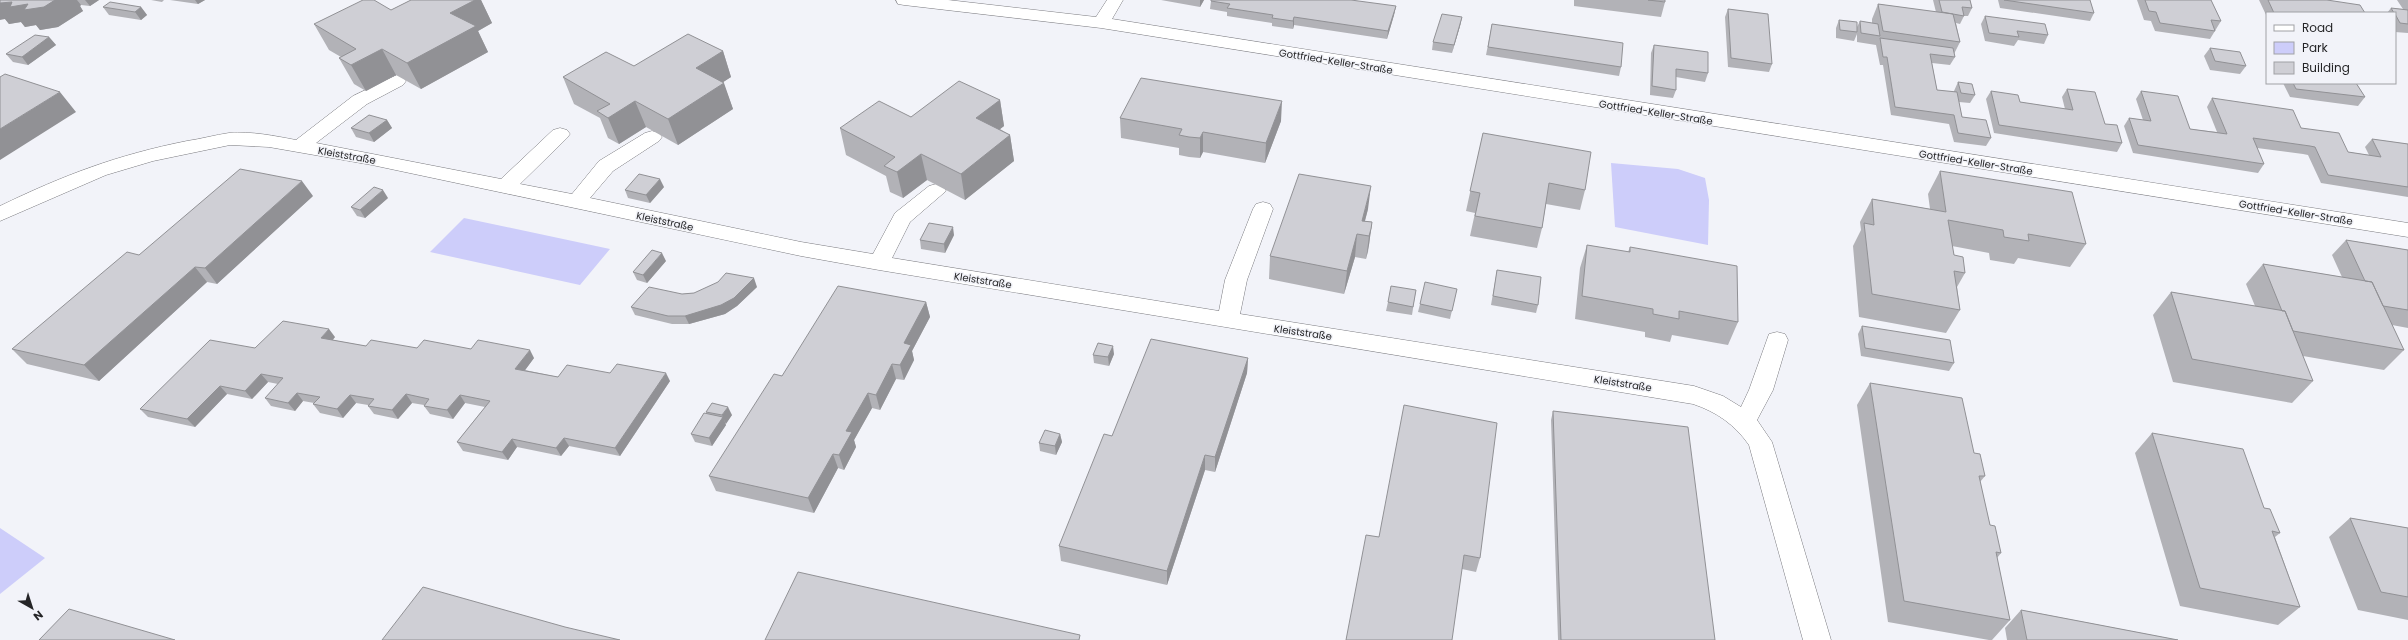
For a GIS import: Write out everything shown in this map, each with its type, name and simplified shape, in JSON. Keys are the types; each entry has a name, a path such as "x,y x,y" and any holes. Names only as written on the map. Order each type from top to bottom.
{"street":[{"name":"Gottfried-Keller-Straße","path":"904,0 1101,23 2408,230"},
{"path":"1101,23 1115,0"},
{"path":"300,146 360,100 397,81"},
{"path":"505,187 560,134"},
{"path":"576,202 606,166 652,137"},
{"name":"Kleiststraße","path":"0,214 85,176 151,155 230,139 269,141 505,187 800,249 1694,395 1715,402 1746,421 1760,442 1817,640"},
{"path":"879,263 902,218 936,191"},
{"path":"1228,320 1236,280 1263,209"},
{"path":"1746,421 1762,390 1777,340"}],"green space":[{"path":"1611,163 1678,169 1705,178 1709,200 1708,245 1615,227"},
{"path":"464,218 610,249 580,285 430,252"},
{"path":"0,528 45,558 0,594"}],"building":[{"path":"0,0 55,0 44,7 24,10 28,4 10,7 12,2 0,3"},
{"path":"363,0 374,0 391,10 411,0 475,0 450,13 476,26 407,63 382,49 351,65 339,58 356,49 314,24"},
{"path":"1211,0 1351,0 1396,6 1388,31 1294,17 1293,21 1272,18 1273,15 1227,8 1230,4"},
{"path":"1648,0 1665,0 1665,2"},
{"path":"1939,0 1970,0 1972,8 1962,7 1964,16 1942,12"},
{"path":"2004,0 2090,0 2094,13"},
{"path":"2145,0 2211,0 2221,21 2211,20 2215,31 2160,23 2156,12 2149,11"},
{"path":"2268,0 2327,0 2360,5 2364,12 2274,12"},
{"path":"110,2 141,7 135,12 103,7"},
{"path":"1878,4 1953,14 1960,42 1883,31"},
{"path":"2391,8 2408,10 2408,24 2400,23 2396,16 2396,12 2393,12"},
{"path":"1728,9 1768,14 1772,64 1731,58"},
{"path":"1442,14 1462,17 1454,45 1433,42"},
{"path":"1985,16 2045,24 2048,35 2017,31 2019,37 1989,33"},
{"path":"1839,20 1857,22 1857,32 1840,30"},
{"path":"1860,21 1878,24 1880,36 1861,33"},
{"path":"1492,24 1623,43 1621,67 1488,47"},
{"path":"688,34 723,51 696,68 724,83 668,119 635,101 608,118 597,111 610,104 563,77 606,52 634,66"},
{"path":"35,35 49,37 22,57 6,54"},
{"path":"1880,38 1953,48 1955,57 1930,54 1937,90 1957,92 1962,117 1986,120 1991,138 1958,133 1954,115 1895,107 1887,57 1883,57"},
{"path":"1654,45 1708,52 1708,73 1676,69 1676,90 1652,86"},
{"path":"2210,48 2240,52 2246,66 2215,61"},
{"path":"5,74 60,92 0,129 0,77"},
{"path":"1141,78 1282,101 1266,143 1203,132 1200,138 1189,137 1179,135 1182,129 1120,118"},
{"path":"959,81 1000,100 976,118 1010,135 961,174 921,154 897,172 884,166 895,157 840,128 879,101 911,117"},
{"path":"1958,82 1972,84 1975,95 1961,93"},
{"path":"2294,84 2357,84 2365,97 2296,89"},
{"path":"2067,89 2095,92 2105,124 2117,125 2122,143 1999,125 1991,91 2018,95 2020,102 2073,110"},
{"path":"2141,91 2178,96 2190,129 2227,134 2212,98 2293,110 2301,128 2339,133 2348,152 2381,157 2372,139 2408,144 2408,187 2328,175 2315,147 2310,146 2253,138 2264,164 2138,145 2129,118 2151,121"},
{"path":"369,115 387,120 369,133 351,128"},
{"path":"1483,133 1591,152 1585,190 1549,183 1542,228 1475,216 1480,193 1470,191"},
{"path":"240,169 302,181 205,268 195,267 84,365 12,349 127,252 139,255"},
{"path":"1940,171 2072,192 2086,244 2028,234 2029,241 2004,237 2003,230 1948,220 1954,255 1963,257 1965,273 1954,271 1960,310 1872,294 1864,223 1874,225 1872,199 1946,212"},
{"path":"639,174 660,179 646,195 625,190"},
{"path":"1299,174 1371,186 1362,221 1372,222 1371,229 1369,236 1357,234 1347,271 1270,256"},
{"path":"374,187 383,190 360,210 351,207"},
{"path":"929,223 953,227 944,244 920,240"},
{"path":"2346,240 2408,250 2408,310 2383,306 2372,282 2365,281"},
{"path":"1587,245 1630,252 1630,247 1737,266 1738,322 1679,311 1679,319 1653,314 1653,309 1582,296"},
{"path":"652,250 662,253 643,275 633,272"},
{"path":"2263,264 2372,282 2404,350 2293,331 2285,311 2282,311"},
{"path":"1497,270 1541,277 1538,305 1493,296"},
{"path":"726,273 754,278 734,298 721,305 685,316 668,316 631,307 649,287 682,294 694,293 718,282"},
{"path":"1425,282 1457,289 1452,311 1420,304"},
{"path":"838,286 926,302 904,343 911,345 900,365 892,364 876,395 868,393 846,431 852,432 839,455 833,454 808,498 709,476 774,374 782,376"},
{"path":"1391,286 1416,290 1413,307 1388,302"},
{"path":"2171,292 2285,311 2313,381 2192,359"},
{"path":"283,321 329,329 321,338 366,346 371,340 417,348 424,340 471,349 478,340 530,350 515,369 558,377 567,365 610,373 617,364 666,373 615,448 564,438 556,448 512,439 502,452 457,442 490,401 460,395 447,410 424,406 429,399 406,394 392,410 368,406 374,399 350,395 337,409 313,404 320,397 297,393 288,403 265,398 283,378 261,374 245,391 220,386 187,419 140,409 210,340 255,348"},
{"path":"1862,326 1950,340 1954,363 1865,348"},
{"path":"1151,339 1248,358 1215,457 1205,455 1167,571 1059,546 1104,434 1112,436"},
{"path":"1098,343 1113,346 1108,357 1093,355"},
{"path":"1870,383 1962,398 1974,453 1980,454 1985,476 1979,476 1990,525 1995,526 2001,553 1996,552 2010,620 1904,601"},
{"path":"712,403 728,407 722,415 706,412"},
{"path":"1404,405 1497,423 1480,558 1464,555 1452,640 1346,640 1366,535 1379,537"},
{"path":"1553,411 1688,427 1715,640 1561,640"},
{"path":"704,413 723,417 709,438 691,434"},
{"path":"1045,430 1060,434 1055,446 1039,443"},
{"path":"2152,433 2243,449 2264,508 2270,509 2280,533 2272,531 2300,607 2200,588"},
{"path":"2350,518 2408,528 2408,597 2381,592"},
{"path":"798,572 1080,635 1079,640 765,640"},
{"path":"423,587 565,627 620,640 382,640"},
{"path":"69,609 175,640 39,640"},
{"path":"2021,610 2178,640 2027,640"}]}
